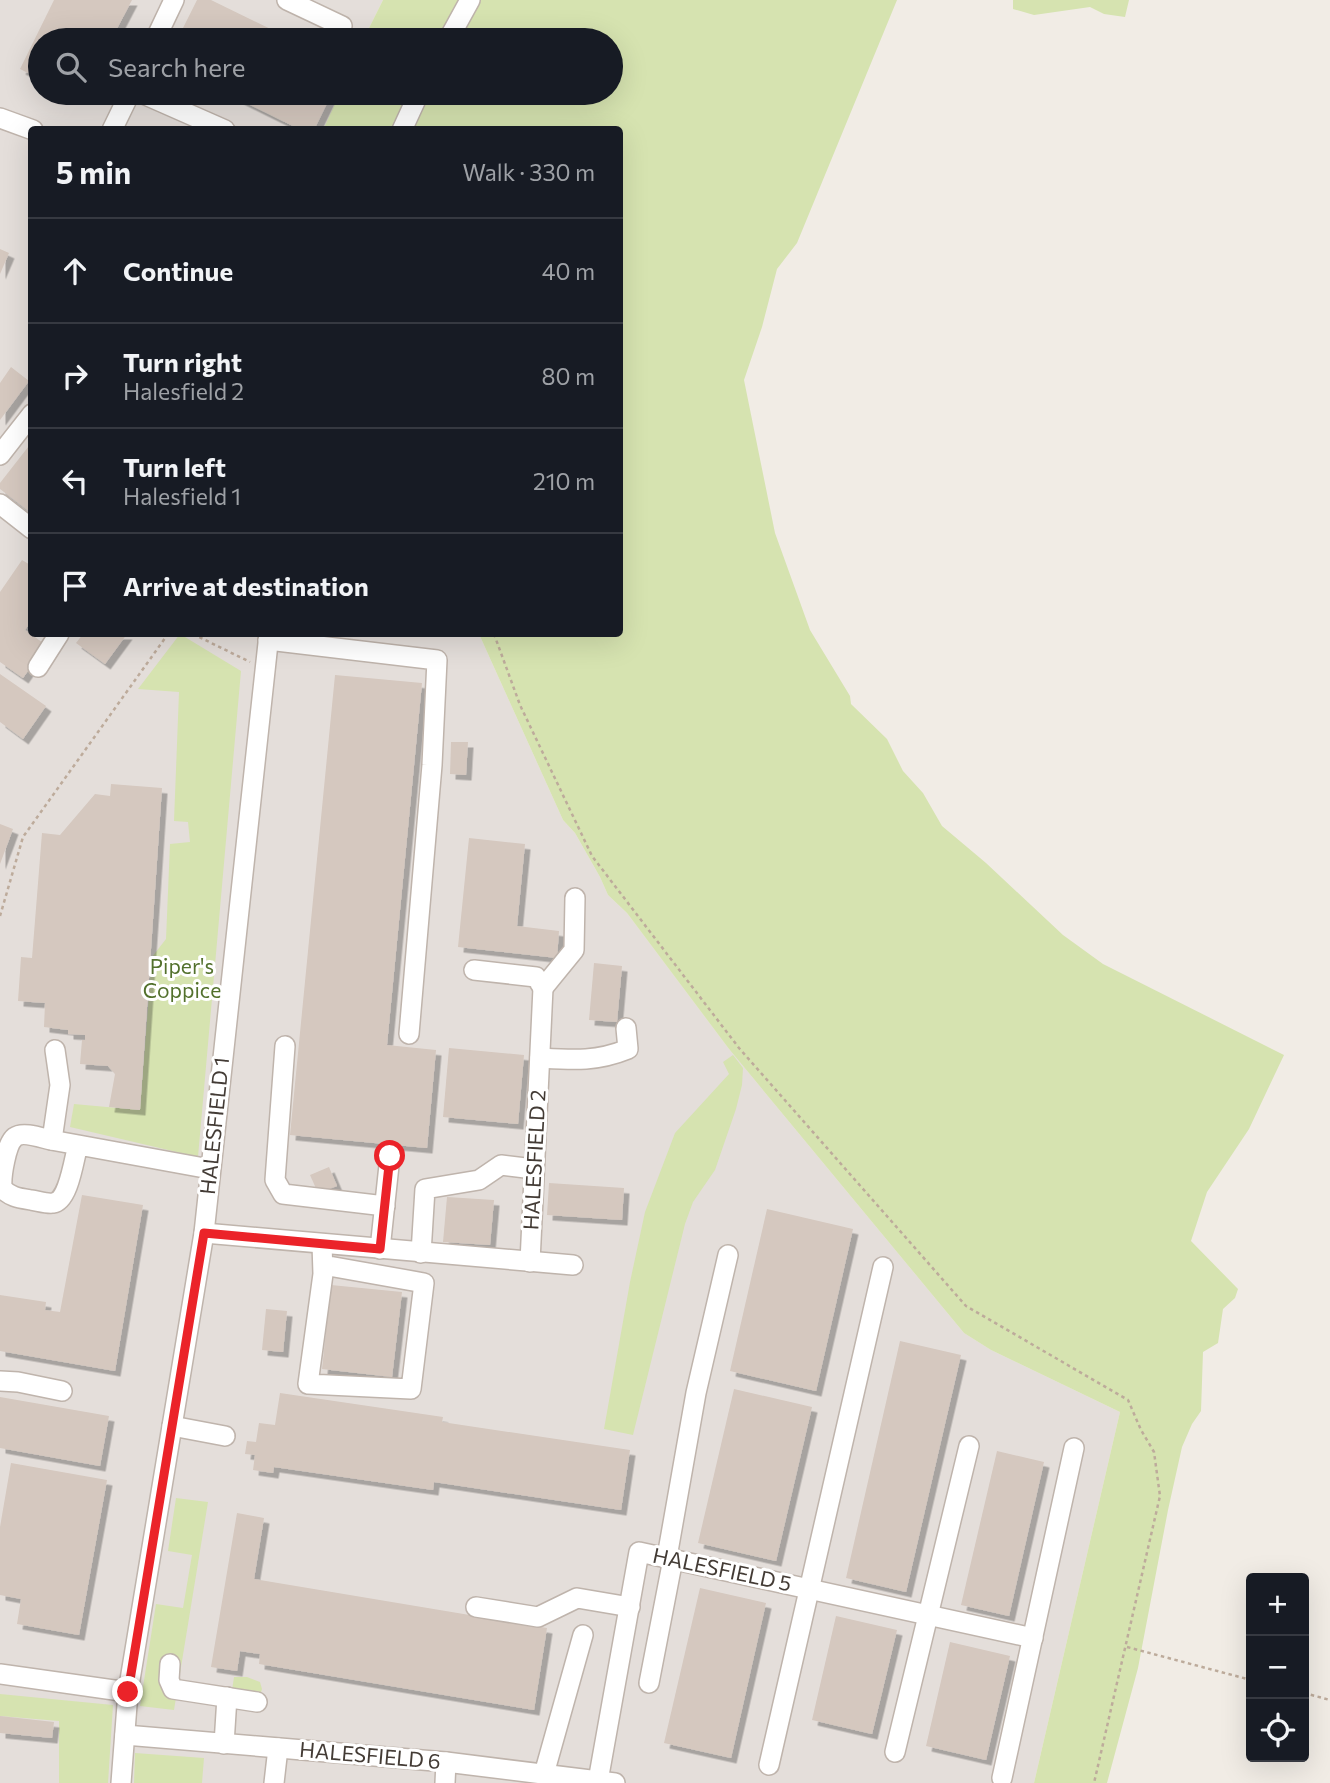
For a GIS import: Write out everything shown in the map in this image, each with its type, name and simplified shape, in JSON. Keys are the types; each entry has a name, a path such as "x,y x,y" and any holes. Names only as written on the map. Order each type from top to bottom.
{"street":[{"path":"161,28 174,0"},
{"path":"287,0 342,26"},
{"path":"455,28 470,0"},
{"path":"114,126 124,105"},
{"path":"168,105 216,126"},
{"path":"404,126 413,105"},
{"path":"0,118 28,128"},
{"path":"0,455 28,419"},
{"path":"0,504 28,526"},
{"path":"38,667 57,637"},
{"path":"269,637 437,660 432,765 409,1034"},
{"name":"HALESFIELD 1","path":"121,1783 128,1692 204,1233 269,637"},
{"path":"474,970 536,977 543,988 574,950 575,898"},
{"name":"HALESFIELD 2","path":"530,1262 543,988"},
{"path":"540,1058 607,1058 628,1049 626,1028"},
{"path":"285,1046 275,1180 283,1194 385,1206"},
{"path":"52,1140 60,1085 55,1051"},
{"path":"78,1145 66,1193 60,1200 53,1203 9,1195 2,1188 1,1177 13,1138 20,1134 210,1169"},
{"path":"380,1249 390,1156"},
{"path":"421,1253 425,1189 479,1180 501,1165 534,1170"},
{"name":"HALESFIELD 2","path":"204,1233 573,1265"},
{"path":"322,1244 323,1265 307,1384 411,1389 424,1283 323,1265"},
{"path":"649,1683 696,1393 728,1255"},
{"path":"769,1765 883,1267"},
{"path":"0,1381 62,1391"},
{"path":"172,1426 225,1436"},
{"path":"895,1752 969,1446"},
{"path":"1002,1778 1074,1448"},
{"name":"HALESFIELD 5","path":"607,1782 629,1607 639,1552 1032,1639"},
{"path":"476,1607 538,1617 576,1598 629,1607"},
{"path":"544,1774 583,1635"},
{"path":"170,1664 169,1680 173,1689 257,1702"},
{"path":"0,1674 128,1692"},
{"path":"224,1744 227,1697"},
{"name":"HALESFIELD 6","path":"125,1735 446,1762 607,1782"},
{"path":"274,1783 278,1748"},
{"path":"445,1783 446,1762"}],"path":[{"path":"0,916 23,837 166,637"},
{"path":"199,637 265,670"},
{"path":"495,637 520,705 592,856 739,1048 966,1306 1128,1400 1154,1452 1160,1496 1094,1783"},
{"path":"1126,1647 1246,1679"},
{"path":"1309,1694 1330,1700"}],"shaded area":[{"path":"0,0 383,0 369,28 28,28 28,105 334,105 324,126 28,126 28,637 480,637 563,820 575,833 608,895 627,913 729,1049 964,1333 991,1350 1120,1412 1034,1783 0,1783"}],"green space":[{"path":"383,0 897,0 797,243 777,269 762,327 744,380 775,533 810,630 850,696 851,704 887,739 903,771 923,793 942,826 1063,935 1103,964 1284,1055 1249,1129 1207,1192 1191,1241 1238,1289 1235,1298 1223,1309 1218,1343 1203,1352 1201,1411 1182,1447 1138,1668 1107,1783 1034,1783 1120,1412 991,1350 964,1333 729,1049 627,913 608,895 575,833 563,820 480,637 623,637 623,126 325,126 334,105 623,105 623,28 369,28"},
{"path":"1013,0 1129,0 1125,17 1104,14 1090,7 1034,15 1013,9"},
{"name":"Piper's Coppice","path":"178,637 185,637 241,671 198,1157 70,1127 74,1104 140,1110 152,957 166,939 170,844 190,842 188,822 174,821 179,692 138,689"},
{"path":"733,1055 743,1068 736,1109 715,1170 693,1202 685,1224 633,1435 604,1429 645,1212 675,1133 729,1074 723,1062"},
{"path":"176,1498 208,1502 174,1710 140,1706 156,1604 183,1608 192,1555 168,1551"},
{"path":"234,1677 247,1677 260,1682 262,1689 259,1699 231,1697"},
{"path":"0,1694 113,1705 108,1783 59,1783 59,1721 0,1716"},
{"path":"135,1753 204,1758 202,1783 134,1783"}],"building":[{"path":"54,0 132,0 117,28 40,28"},
{"path":"197,0 211,0 268,28 183,28"},
{"path":"28,53 28,73 20,69"},
{"path":"250,105 326,105 316,126 293,126"},
{"path":"0,249 9,253 0,274"},
{"path":"11,367 28,380 0,420 0,383"},
{"path":"28,447 28,510 0,489 0,483"},
{"path":"22,560 28,564 28,626 25,630 28,637 35,637 46,645 23,678 0,662 0,592"},
{"path":"81,637 125,637 105,664 76,643"},
{"path":"0,674 46,706 23,739 0,722"},
{"path":"335,675 422,683 387,1045 436,1050 427,1148 290,1135"},
{"path":"451,742 468,742 466,775 450,774"},
{"path":"111,784 162,788 140,1110 109,1107 115,1074 108,1066 80,1064 82,1040 85,1040 85,1035 68,1034 68,1030 44,1027 45,1003 18,1001 21,957 32,958 42,833 60,835 95,794 110,796"},
{"path":"0,824 13,829 0,864"},
{"path":"469,838 525,844 517,926 559,931 557,958 458,947"},
{"path":"594,963 622,966 617,1022 589,1020"},
{"path":"449,1048 524,1055 518,1124 443,1117"},
{"path":"329,1167 337,1186 318,1193 310,1175"},
{"path":"549,1183 624,1188 622,1220 547,1215"},
{"path":"82,1195 143,1205 115,1371 0,1351 0,1295 46,1302 45,1310 60,1312"},
{"path":"447,1197 494,1200 490,1245 443,1242"},
{"path":"767,1209 853,1229 816,1391 730,1371"},
{"path":"331,1285 402,1292 392,1377 322,1369"},
{"path":"266,1309 287,1311 283,1352 262,1350"},
{"path":"900,1341 961,1355 906,1592 846,1578"},
{"path":"734,1389 812,1407 776,1561 698,1543"},
{"path":"280,1393 443,1417 442,1422 630,1450 621,1510 434,1482 433,1490 274,1467 273,1473 253,1470 255,1455 245,1454 247,1441 256,1442 259,1423 275,1425"},
{"path":"0,1397 109,1416 100,1466 0,1448"},
{"path":"997,1451 1044,1462 1009,1616 961,1605"},
{"path":"11,1463 107,1480 79,1635 17,1624 21,1599 0,1595 0,1527"},
{"path":"237,1513 264,1518 254,1579 547,1628 534,1710 259,1664 260,1654 240,1651 237,1671 211,1667"},
{"path":"700,1588 766,1603 731,1758 664,1743"},
{"path":"836,1616 897,1630 872,1734 812,1720"},
{"path":"950,1642 1010,1656 986,1760 926,1746"},
{"path":"0,1716 54,1722 52,1738 0,1733"}],"route":[{"path":"128,1692 204,1233 380,1249 390,1156"}]}
